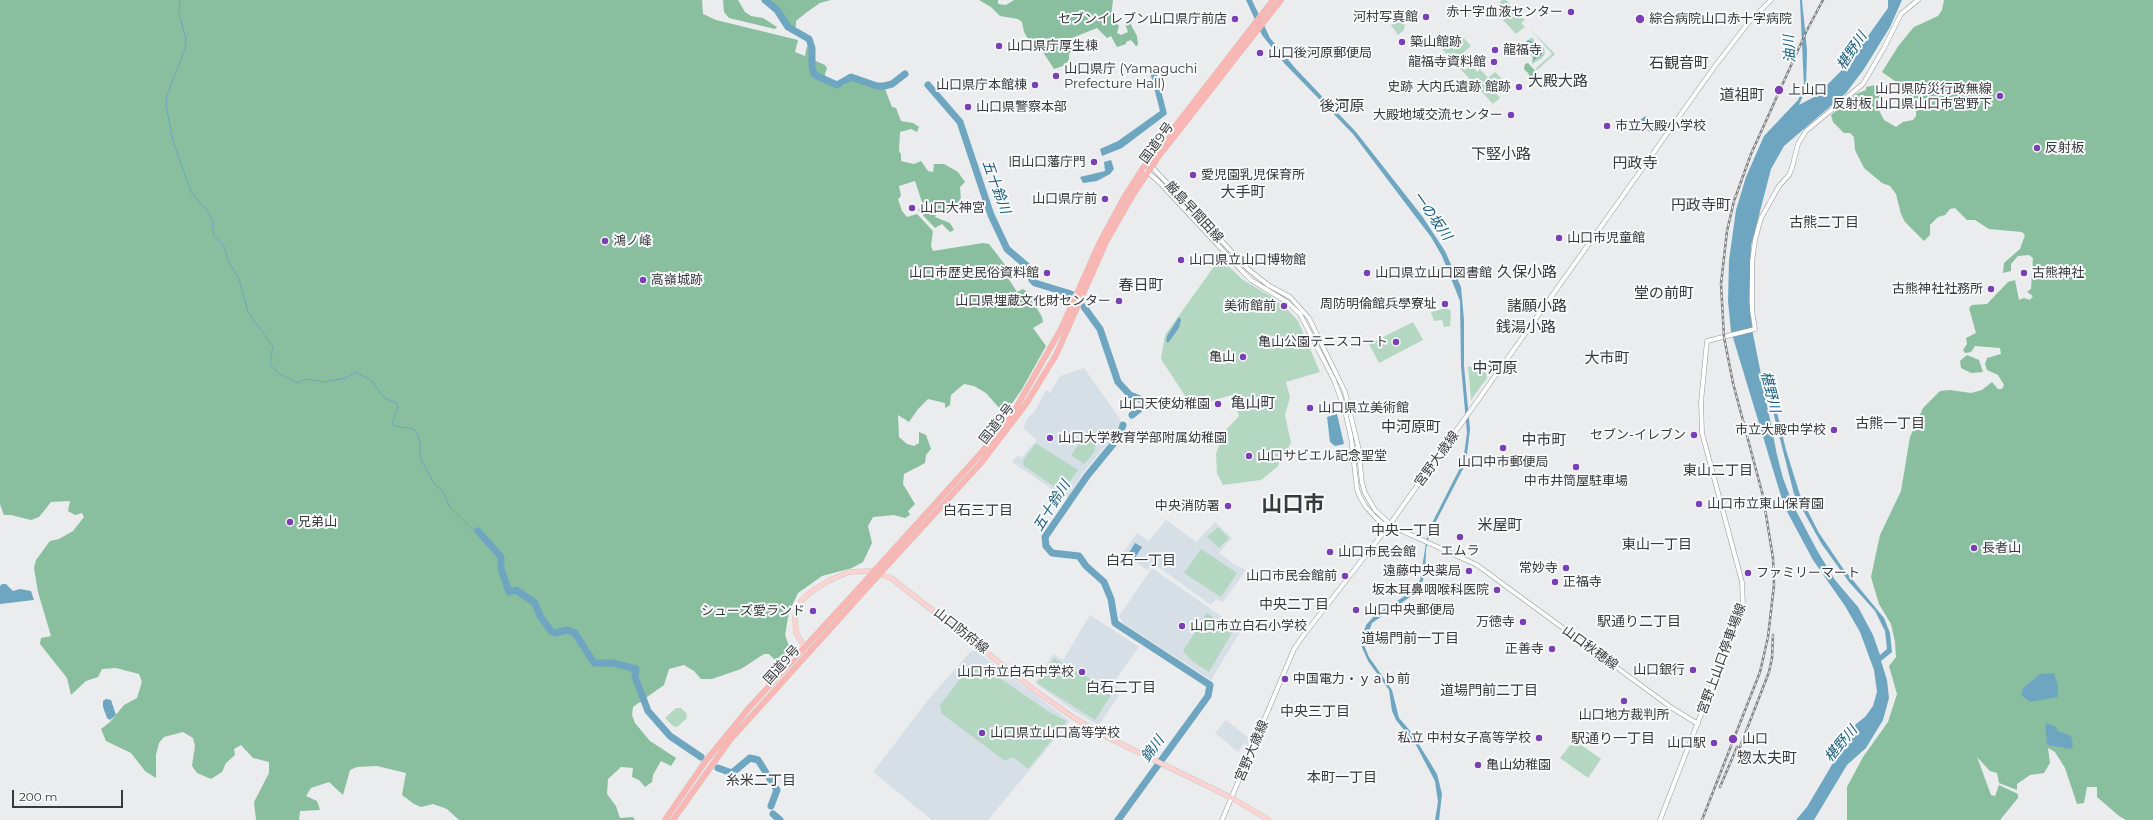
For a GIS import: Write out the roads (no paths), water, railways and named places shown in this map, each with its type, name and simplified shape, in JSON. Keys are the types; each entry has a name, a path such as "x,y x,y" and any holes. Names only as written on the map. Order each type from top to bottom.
{"highway":[{"name":"国道9号","path":"673,820 710,765 730,740 876,569 989,444 1023,398 1061,329 1102,238 1143,168 1273,0"},
{"name":"国道9号","path":"666,820 705,762 749,708 876,578 980,463 1026,404 1056,355 1118,220 1152,167 1281,0"}],"main road":[{"name":"宮野大歳線","path":"1222,820 1294,649 1390,524 1462,425 1715,66 1750,22 1771,0"},
{"name":"宮野上山口停車場線","path":"1698,724 1736,628 1743,606 1744,596 1700,422 1707,341 1754,330 1752,262 1755,240 1761,218 1779,186 1790,172 1796,148 1806,131 1863,84 1884,48 1901,14 1918,0"},
{"name":"厳島早間田線","path":"1147,162 1248,269 1268,284 1290,297 1309,318 1339,379 1350,408 1358,446 1360,473 1365,493 1373,507 1390,524"},
{"name":"厳島早間田線","path":"1143,168 1242,272 1251,280 1287,302 1300,314 1334,380 1344,407 1353,447 1357,489 1362,503 1383,524 1390,524"},
{"name":"山口秋穂線","path":"1390,524 1477,565 1672,708 1698,724"},
{"name":"山口防府線","path":"807,649 796,633 795,625 796,612 805,597 819,585 842,574 859,570 881,575 900,584 1055,705 1111,739 1232,798 1269,820"},
{"path":"1660,820 1698,724"}],"water":[{"path":"1246,0 1252,0 1270,38 1296,69 1356,132 1422,216 1445,251 1461,287 1464,320 1464,366 1470,429 1466,463 1429,535 1426,550 1425,574 1421,586 1410,597 1372,623 1364,645 1369,657 1392,690 1399,718 1412,733 1437,774 1442,794 1439,820 1435,820 1438,802 1435,781 1416,745 1396,720 1392,711 1389,690 1368,661 1360,643 1366,625 1375,615 1411,592 1420,580 1428,531 1463,462 1467,433 1461,366 1460,301 1442,256 1431,237 1353,134 1284,63 1262,35"},
{"path":"1800,0 1802,0 1807,50 1806,89 1799,105 1816,96 1848,64 1888,8 1888,0 1902,0 1890,27 1864,69 1846,93 1784,146 1771,169 1751,246 1749,300 1753,334 1783,478 1794,507 1818,552 1835,580 1858,607 1873,635 1880,655 1887,649 1885,631 1875,611 1849,582 1821,543 1794,494 1766,384 1776,408 1786,450 1801,498 1819,533 1842,567 1884,618 1890,633 1892,652 1881,661 1887,680 1889,698 1883,720 1866,748 1847,765 1814,820 1796,820 1807,807 1856,724 1865,717 1873,706 1877,692 1874,670 1860,632 1845,606 1813,560 1784,506 1731,331 1728,301 1729,260 1736,210 1746,177 1764,136 1798,100 1804,87"},
{"path":"1528,40 1533,42 1542,52 1541,56 1536,58 1533,62 1534,57 1525,43"},
{"path":"1156,71 1167,114 1122,148 1102,156 1100,149 1118,141 1160,111 1150,72"},
{"path":"1645,116 1654,127 1649,132 1639,121"},
{"path":"1111,160 1114,169 1110,174 1097,181 1083,183 1080,177 1105,171 1104,162"},
{"path":"1179,317 1181,320 1179,328 1168,343 1166,341 1167,336"},
{"path":"1337,414 1344,444 1335,446 1330,442 1327,417"},
{"path":"1135,543 1142,547 1135,558 1128,554"},
{"path":"2,584 6,584 13,591 20,589 31,591 34,600 0,604 0,586"},
{"path":"2054,673 2058,686 2058,697 2030,702 2021,695 2023,688 2040,674"},
{"path":"106,699 111,700 116,715 110,720 107,718 103,707 103,701"},
{"path":"2045,723 2055,726 2058,731 2071,736 2073,745 2071,749 2047,745"}],"waterway":[{"path":"180,0 179,14 186,39 185,49 167,95 166,105 173,141 191,192 207,210 212,220 214,236 224,246 228,260 239,279 248,312 273,347 270,364 278,373 297,383 306,379 324,382 346,378 355,372 371,380 384,398 397,403 398,407 392,424 394,426 414,429 417,433 420,442 420,457 433,482 444,493 449,506 472,529 478,531"},
{"name":"五十鈴川","path":"765,0 777,10 788,27 809,39 812,48 812,67 814,74 817,76 837,85 851,77 877,86 884,86 892,84 905,74"},
{"name":"五十鈴川","path":"928,85 960,122 991,215 1007,249 1028,267 1032,280 1035,283 1071,294"},
{"name":"五十鈴川","path":"1084,307 1100,329 1118,382 1130,395 1145,401 1146,404 1132,415"},
{"name":"五十鈴川","path":"1118,820 1208,696 1210,685 1115,623 1111,599 1104,582 1086,566 1079,556 1052,553 1046,546 1045,537 1087,476 1119,437 1123,425"},
{"path":"478,531 501,557 501,569 509,592 516,590 535,603 540,616 551,631 555,633 567,630 575,633 594,663 613,663 636,669 635,677 648,711 670,736 701,757"},
{"path":"718,768 732,773 750,758 758,760 777,790 771,806"},
{"path":"773,814 780,820"}],"railway":[{"path":"1702,820 1760,672 1768,637 1774,585 1773,558 1763,496 1733,383 1724,337 1721,284 1727,231 1734,201 1751,154 1807,30 1823,0"},
{"path":"1738,752 1769,672 1772,658 1773,635"},
{"path":"1720,787 1737,747"}],"place":[{"name":"赤十字血液センター","path":"1571,12"},
{"name":"河村写真館","path":"1426,17"},
{"name":"セブンイレブン山口県庁前店","path":"1235,19"},
{"name":"綜合病院山口赤十字病院","path":"1640,19"},
{"name":"築山館跡","path":"1402,42"},
{"name":"山口県庁厚生棟","path":"999,46"},
{"name":"龍福寺","path":"1495,50"},
{"name":"山口後河原郵便局","path":"1260,53"},
{"name":"龍福寺資料館","path":"1494,62"},
{"name":"山口県庁 (Yamaguchi Prefecture Hall)","path":"1056,76"},
{"name":"山口県庁本館棟","path":"1035,85"},
{"name":"史跡 大内氏遺跡 館跡","path":"1519,87"},
{"name":"上山口","path":"1779,90"},
{"name":"山口県防災行政無線 反射板 山口県山口市宮野下","path":"2000,96"},
{"name":"山口県警察本部","path":"968,107"},
{"name":"大殿地域交流センター","path":"1511,115"},
{"name":"市立大殿小学校","path":"1607,126"},
{"name":"反射板","path":"2037,148"},
{"name":"旧山口藩庁門","path":"1094,162"},
{"name":"愛児園乳児保育所","path":"1193,175"},
{"name":"山口県庁前","path":"1105,199"},
{"name":"山口大神宮","path":"912,208"},
{"name":"山口市児童館","path":"1559,238"},
{"name":"鴻ノ峰","path":"605,241"},
{"name":"山口県立山口博物館","path":"1181,260"},
{"name":"山口市歴史民俗資料館","path":"1047,273"},
{"name":"山口県立山口図書館","path":"1367,273"},
{"name":"古熊神社","path":"2024,273"},
{"name":"高嶺城跡","path":"643,280"},
{"name":"古熊神社社務所","path":"1991,289"},
{"name":"山口県埋蔵文化財センター","path":"1119,301"},
{"name":"周防明倫館兵學寮址","path":"1445,304"},
{"name":"美術館前","path":"1284,306"},
{"name":"亀山公園テニスコート","path":"1396,342"},
{"name":"亀山","path":"1243,357"},
{"name":"山口天使幼稚園","path":"1218,404"},
{"name":"山口県立美術館","path":"1310,408"},
{"name":"市立大殿中学校","path":"1834,430"},
{"name":"セブン-イレブン","path":"1694,435"},
{"name":"山口大学教育学部附属幼稚園","path":"1050,438"},
{"name":"山口中市郵便局","path":"1503,448"},
{"name":"山口サビエル記念聖堂","path":"1249,456"},
{"name":"中市井筒屋駐車場","path":"1576,467"},
{"name":"山口市立東山保育園","path":"1699,504"},
{"name":"中央消防署","path":"1228,506"},
{"name":"兄弟山","path":"290,522"},
{"name":"エムラ","path":"1460,537"},
{"name":"長者山","path":"1974,548"},
{"name":"山口市民会館","path":"1330,552"},
{"name":"常妙寺","path":"1566,568"},
{"name":"遠藤中央薬局","path":"1469,571"},
{"name":"ファミリーマート","path":"1748,573"},
{"name":"山口市民会館前","path":"1345,576"},
{"name":"正福寺","path":"1555,582"},
{"name":"坂本耳鼻咽喉科医院","path":"1497,590"},
{"name":"山口中央郵便局","path":"1356,610"},
{"name":"シューズ愛ランド","path":"813,611"},
{"name":"万徳寺","path":"1523,622"},
{"name":"山口市立白石小学校","path":"1182,626"},
{"name":"正善寺","path":"1552,649"},
{"name":"山口銀行","path":"1693,670"},
{"name":"山口市立白石中学校","path":"1082,672"},
{"name":"中国電力・ｙａｂ前","path":"1285,679"},
{"name":"山口地方裁判所","path":"1624,701"},
{"name":"山口県立山口高等学校","path":"982,733"},
{"name":"私立 中村女子高等学校","path":"1539,738"},
{"name":"山口","path":"1733,739"},
{"name":"山口駅","path":"1714,743"},
{"name":"亀山幼稚園","path":"1478,765"}],"district":[{"name":"石観音町","path":"1679,64"},
{"name":"大殿大路","path":"1558,82"},
{"name":"道祖町","path":"1742,96"},
{"name":"後河原","path":"1342,107"},
{"name":"下竪小路","path":"1501,155"},
{"name":"円政寺","path":"1635,164"},
{"name":"大手町","path":"1243,193"},
{"name":"円政寺町","path":"1701,206"},
{"name":"古熊二丁目","path":"1824,223"},
{"name":"久保小路","path":"1527,273"},
{"name":"春日町","path":"1141,286"},
{"name":"堂の前町","path":"1664,294"},
{"name":"諸願小路","path":"1537,307"},
{"name":"銭湯小路","path":"1526,328"},
{"name":"大市町","path":"1607,359"},
{"name":"中河原","path":"1495,369"},
{"name":"亀山町","path":"1253,404"},
{"name":"古熊一丁目","path":"1890,424"},
{"name":"中河原町","path":"1411,428"},
{"name":"中市町","path":"1544,441"},
{"name":"東山二丁目","path":"1718,471"},
{"name":"山口市","path":"1293,505"},
{"name":"白石三丁目","path":"978,511"},
{"name":"米屋町","path":"1500,526"},
{"name":"中央一丁目","path":"1406,531"},
{"name":"東山一丁目","path":"1657,545"},
{"name":"白石一丁目","path":"1141,561"},
{"name":"中央二丁目","path":"1294,605"},
{"name":"駅通り二丁目","path":"1639,622"},
{"name":"道場門前一丁目","path":"1410,639"},
{"name":"白石二丁目","path":"1121,688"},
{"name":"道場門前二丁目","path":"1489,691"},
{"name":"中央三丁目","path":"1315,712"},
{"name":"駅通り一丁目","path":"1613,739"},
{"name":"惣太夫町","path":"1767,759"},
{"name":"本町一丁目","path":"1342,778"},
{"name":"糸米二丁目","path":"761,781"}],"water label":[{"name":"油川","path":"1790,49"},
{"name":"椹野川","path":"1852,51"},
{"name":"一の坂川","path":"1432,216"},
{"name":"椹野川","path":"1770,392"},
{"name":"椹野川","path":"1841,744"},
{"name":"錦川","path":"1153,749"}]}
